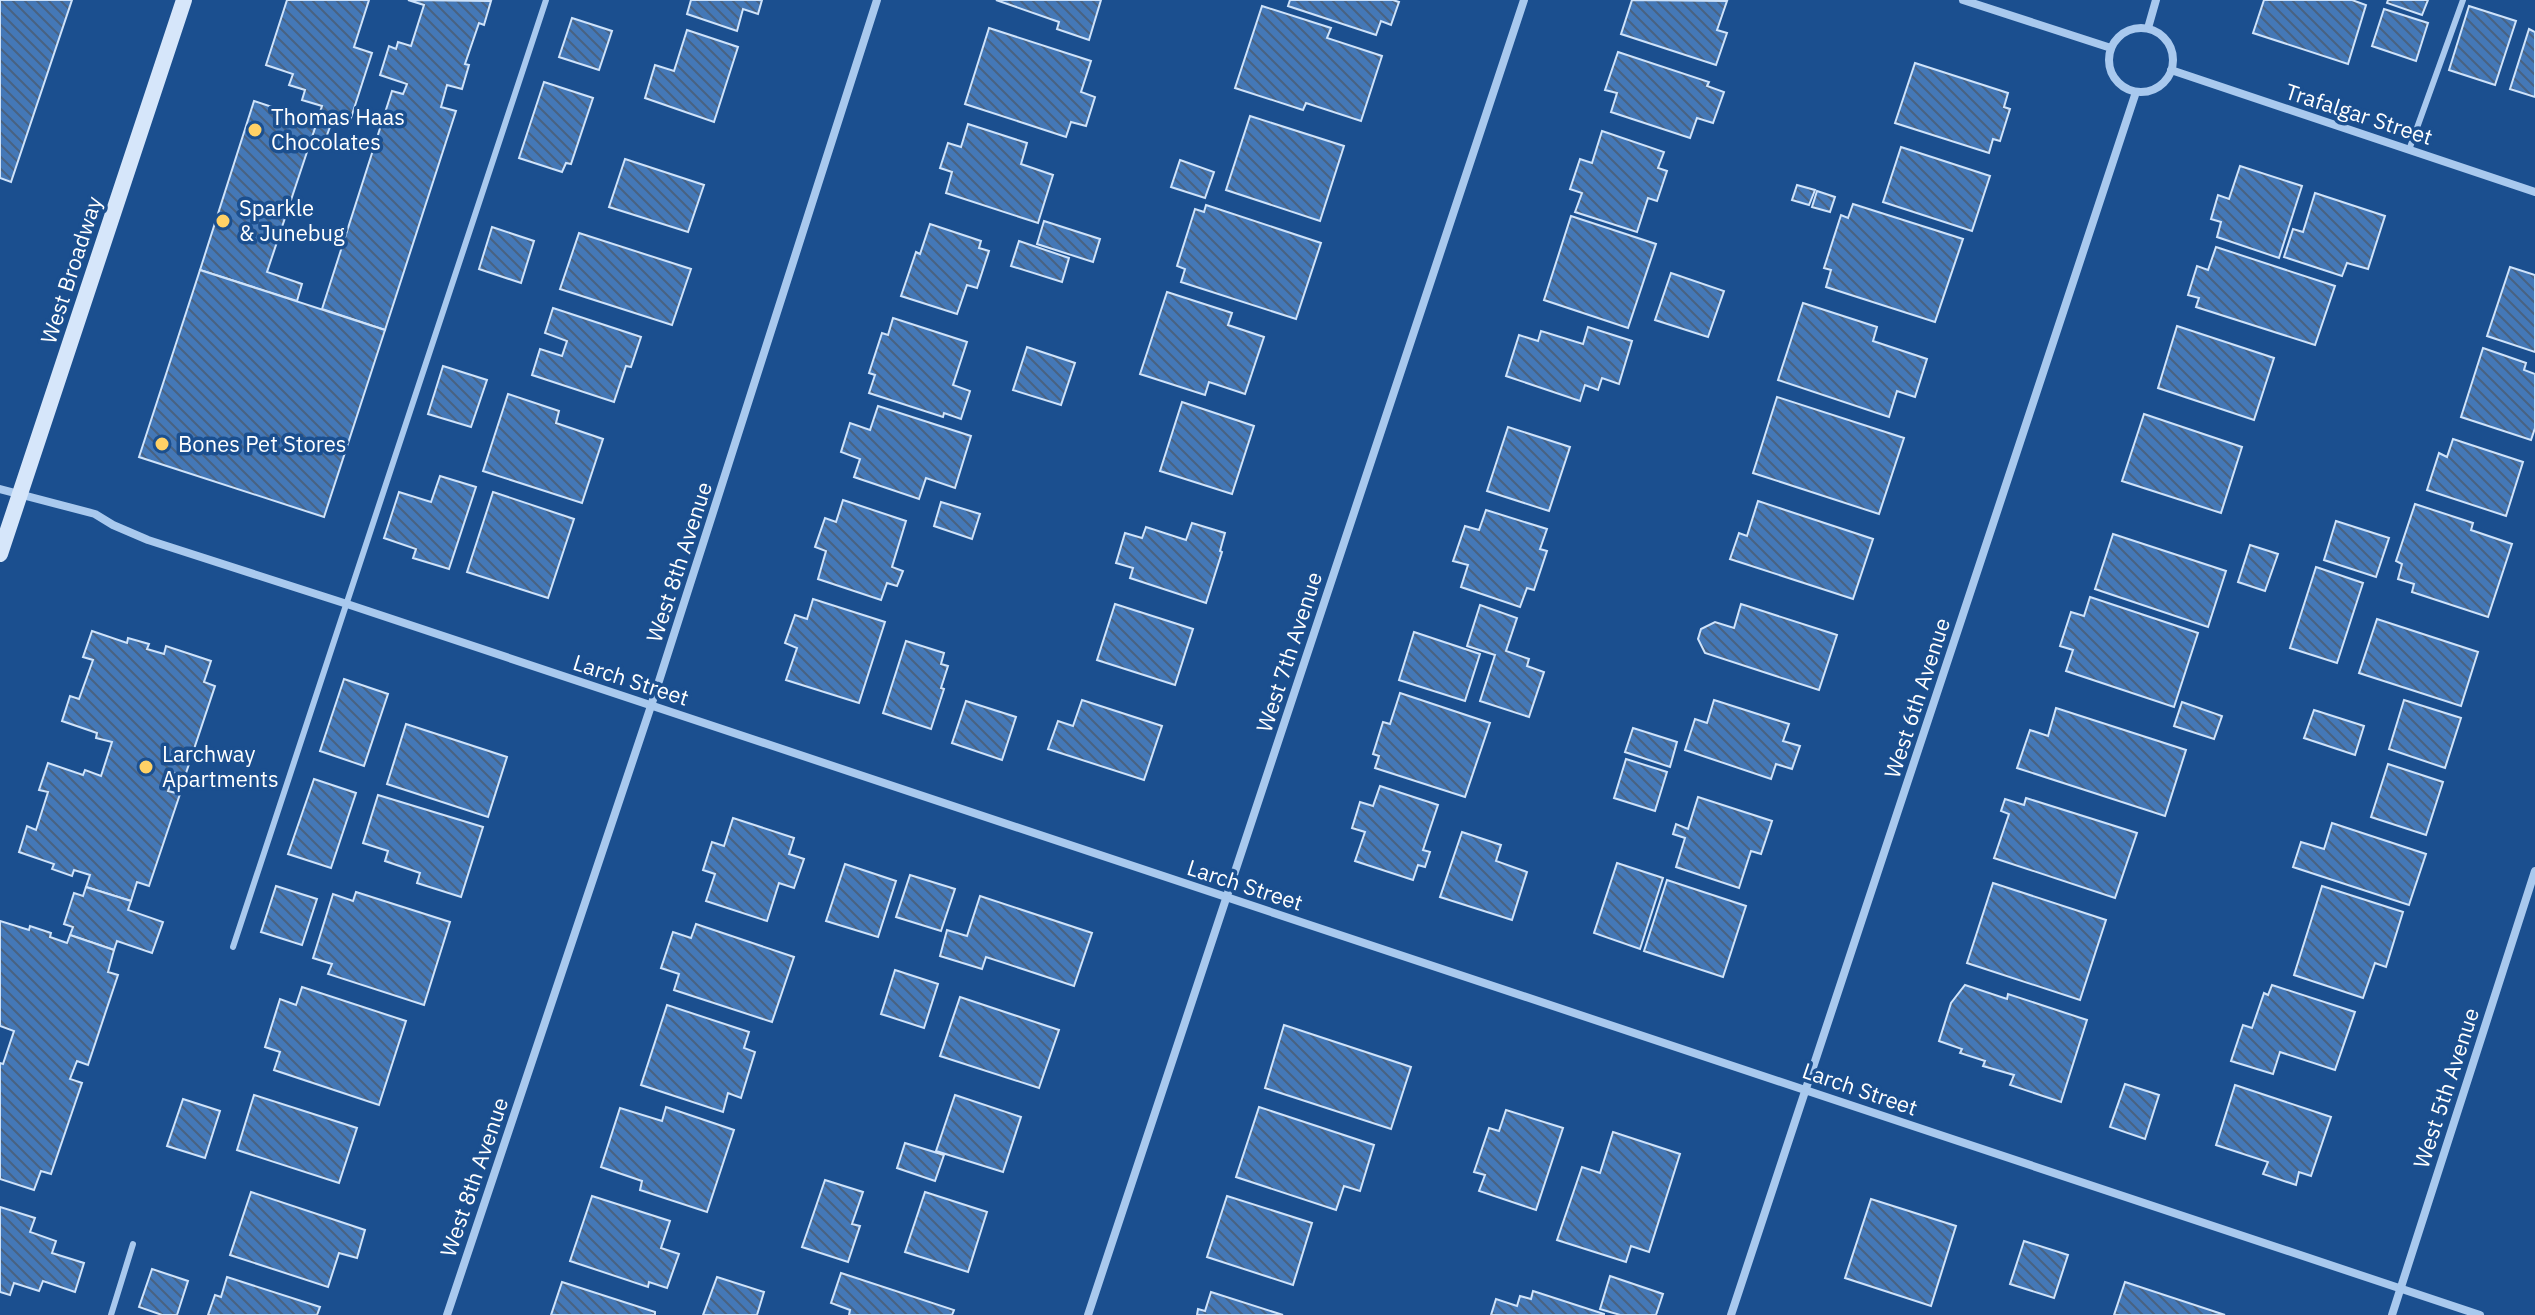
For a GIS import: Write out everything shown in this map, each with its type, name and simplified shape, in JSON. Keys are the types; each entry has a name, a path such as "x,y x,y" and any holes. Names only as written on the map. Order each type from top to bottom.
{"main road":[{"name":"West Broadway","path":"0,554 184,0"}],"street":[{"name":"West 8th Avenue","path":"447,1315 651,706 877,0"},
{"name":"West 7th Avenue","path":"1088,1315 1524,0"},
{"path":"1963,0 2111,48"},
{"path":"2148,28 2156,0"},
{"path":"2139,27 2148,28 2166,39 2172,49 2171,70 2158,87 2136,92 2119,84 2113,76 2109,58 2111,48 2121,33 2139,27"},
{"name":"Trafalgar Street","path":"2171,70 2535,192"},
{"name":"West 6th Avenue","path":"1731,1315 2136,92"},
{"name":"Larch Street","path":"0,489 95,514 148,540 2480,1315"},
{"name":"West 5th Avenue","path":"2392,1315 2535,871"}],"lane":[{"path":"233,947 546,0"},
{"path":"2409,150 2463,0"},
{"path":"111,1315 133,1244"}],"building":[{"path":"0,0 72,0 11,182 0,178"},
{"path":"287,0 369,0 354,47 372,53 349,124 333,119 324,143 311,139 322,106 302,100 305,90 289,85 293,74 266,65"},
{"path":"408,0 491,1 484,25 479,23 465,64 469,65 462,89 447,85 441,107 456,111 385,330 322,309 392,91 403,94 407,84 380,75 389,46 396,49 398,42 411,46 424,5"},
{"path":"691,0 762,0 758,14 743,9 737,31 687,14"},
{"path":"996,0 1101,0 1089,40 1057,29 1059,22"},
{"path":"1290,0 1399,2 1391,25 1381,21 1376,35 1288,6"},
{"path":"1632,0 1727,1 1717,30 1727,33 1716,65 1621,34"},
{"path":"2264,0 2352,0 2366,5 2348,64 2253,33"},
{"path":"2388,0 2428,0 2422,15 2387,3"},
{"path":"1262,6 1331,28 1327,38 1382,56 1361,121 1306,103 1303,110 1235,88"},
{"path":"2469,6 2516,21 2495,85 2449,70"},
{"path":"2384,9 2428,23 2416,61 2372,46"},
{"path":"572,18 612,31 599,70 559,57"},
{"path":"989,28 1091,61 1081,92 1095,97 1086,126 1071,122 1066,137 965,104"},
{"path":"2529,29 2535,32 2535,97 2510,89"},
{"path":"687,30 738,47 714,122 645,98 655,65 674,71"},
{"path":"1618,52 1709,82 1707,86 1724,92 1713,123 1697,118 1690,138 1611,112 1617,93 1605,90"},
{"path":"1915,63 2008,93 2004,107 2010,109 2000,141 1993,139 1989,153 1895,123"},
{"path":"544,82 593,98 571,164 566,163 562,172 519,158"},
{"path":"254,101 317,122 267,272 302,284 297,301 200,270"},
{"path":"1250,116 1344,146 1320,221 1226,190"},
{"path":"968,124 1027,143 1021,164 1053,175 1038,223 946,193 952,172 940,168 948,143 961,147"},
{"path":"1602,131 1664,152 1658,168 1667,171 1657,201 1648,198 1637,232 1575,212 1582,193 1570,189 1580,159 1592,163"},
{"path":"1901,147 1990,176 1972,231 1883,202"},
{"path":"625,159 704,185 688,232 609,207"},
{"path":"1180,160 1214,172 1205,198 1171,187"},
{"path":"2240,166 2302,186 2279,258 2217,237 2221,222 2211,219 2218,195 2229,199"},
{"path":"1797,185 1815,190 1809,205 1792,200"},
{"path":"1817,191 1835,197 1830,212 1812,207"},
{"path":"2315,193 2385,216 2368,269 2347,263 2342,276 2284,257 2293,229 2303,232"},
{"path":"1853,204 1963,239 1935,322 1826,287 1831,270 1824,268 1841,215 1848,218"},
{"path":"1206,205 1321,243 1296,319 1181,282 1185,269 1177,266 1195,209 1204,212"},
{"path":"1571,216 1656,244 1628,328 1544,300"},
{"path":"1044,221 1100,239 1093,262 1037,244"},
{"path":"930,224 981,241 979,248 989,251 977,288 967,285 957,314 901,296 916,252 920,254"},
{"path":"492,227 534,241 521,283 479,269"},
{"path":"579,233 691,269 672,325 560,289"},
{"path":"1019,241 1069,258 1062,282 1011,266"},
{"path":"2216,247 2335,286 2315,345 2196,307 2199,298 2188,295 2197,266 2208,270"},
{"path":"2510,267 2535,275 2535,352 2487,336"},
{"path":"200,270 385,330 324,517 139,457"},
{"path":"1671,273 1724,291 1708,337 1655,320"},
{"path":"1167,292 1232,313 1228,325 1264,337 1245,394 1209,382 1205,395 1140,374"},
{"path":"1803,303 1877,327 1873,341 1927,359 1915,397 1897,391 1889,417 1778,380"},
{"path":"553,308 641,337 631,367 626,366 614,402 532,375 540,349 562,356 567,341 545,333"},
{"path":"893,318 967,342 953,385 970,391 961,419 944,413 943,417 869,393 875,375 869,373 882,333 888,335"},
{"path":"2177,326 2274,358 2254,420 2158,388"},
{"path":"1588,327 1632,341 1619,384 1602,378 1598,390 1585,385 1580,401 1506,376 1519,335 1538,341 1541,331 1583,344"},
{"path":"1027,347 1075,363 1061,405 1013,390"},
{"path":"2483,348 2526,363 2524,370 2535,374 2535,428 2531,440 2461,417"},
{"path":"443,366 487,380 471,427 428,414"},
{"path":"508,394 559,411 556,423 603,439 582,503 483,471"},
{"path":"1777,397 1904,438 1879,514 1753,473"},
{"path":"1182,402 1254,426 1232,494 1160,471"},
{"path":"878,406 971,436 955,488 926,478 919,499 854,477 860,459 841,452 850,423 870,430"},
{"path":"2144,414 2242,447 2221,513 2122,481"},
{"path":"1508,427 1570,447 1549,511 1487,491"},
{"path":"2453,439 2523,462 2506,516 2427,490 2439,453 2447,457"},
{"path":"440,476 476,487 449,569 413,558 416,549 384,538 399,492 431,502"},
{"path":"493,492 574,519 548,598 467,572"},
{"path":"843,500 906,521 892,567 903,571 897,586 887,583 881,600 818,579 826,551 815,547 825,518 836,522"},
{"path":"1758,501 1873,539 1853,599 1730,559 1739,533 1747,536"},
{"path":"941,502 980,514 972,539 934,526"},
{"path":"2415,504 2473,523 2471,530 2512,544 2488,617 2412,592 2414,584 2398,579 2402,564 2396,561"},
{"path":"1486,510 1547,529 1540,549 1547,551 1534,590 1527,588 1520,607 1461,587 1468,565 1453,561 1465,526 1479,530"},
{"path":"2336,521 2389,538 2376,577 2324,560"},
{"path":"1192,523 1225,533 1206,603 1130,578 1133,568 1116,563 1125,533 1142,538 1146,527 1186,540"},
{"path":"2113,534 2226,571 2208,627 2095,589"},
{"path":"2250,545 2278,554 2265,591 2238,582"},
{"path":"2316,567 2363,583 2337,663 2290,648"},
{"path":"2090,597 2198,633 2174,707 2066,671 2073,650 2060,646 2071,612 2084,616"},
{"path":"813,599 885,622 859,703 786,680 797,648 785,643 795,615 807,619"},
{"path":"1115,604 1193,629 1175,685 1097,660"},
{"path":"1741,604 1837,635 1819,690 1705,653 1698,639 1701,629 1715,622 1734,628"},
{"path":"1480,605 1517,618 1506,651 1529,659 1527,666 1544,672 1529,717 1480,701 1495,655 1467,646"},
{"path":"2377,619 2478,652 2461,706 2359,673"},
{"name":"Larchway Apartments","path":"92,631 127,643 128,638 149,644 147,649 164,654 166,646 211,661 204,682 215,686 185,776 175,773 168,791 180,794 149,886 137,882 131,901 86,887 90,875 74,870 72,876 52,869 54,864 19,852 27,826 36,830 48,792 39,790 48,763 83,775 85,770 101,776 112,742 96,738 97,733 62,721 70,696 79,699 93,660 83,657"},
{"path":"1414,632 1480,654 1465,701 1399,680"},
{"path":"906,641 944,653 941,664 948,666 931,729 883,713"},
{"path":"344,679 388,694 364,766 320,751"},
{"path":"1400,693 1490,723 1465,797 1375,768 1379,756 1373,754 1383,722 1390,724"},
{"path":"1082,700 1162,726 1144,780 1048,749 1058,721 1073,726"},
{"path":"1714,700 1789,724 1783,741 1800,746 1792,769 1776,764 1771,779 1685,750 1695,719 1707,723"},
{"path":"2404,700 2461,718 2445,768 2389,749"},
{"path":"966,701 1016,717 1002,760 952,743"},
{"path":"2182,702 2222,716 2214,739 2174,726"},
{"path":"2056,708 2186,750 2165,816 2017,768 2030,730 2048,736"},
{"path":"2314,710 2364,726 2355,755 2304,738"},
{"path":"406,724 507,757 488,817 387,784"},
{"path":"1633,728 1677,742 1670,767 1625,752"},
{"path":"1626,759 1667,772 1655,811 1614,798"},
{"path":"2388,764 2443,782 2426,835 2371,817"},
{"path":"314,779 356,793 331,868 288,854"},
{"path":"1380,786 1438,805 1423,850 1430,852 1425,867 1418,865 1413,880 1355,861 1365,832 1352,828 1360,802 1373,806"},
{"path":"378,795 483,827 461,897 417,883 420,873 385,861 388,851 363,843"},
{"path":"1698,797 1772,821 1761,854 1751,851 1739,888 1676,867 1685,838 1673,834 1676,824 1688,829"},
{"path":"2026,798 2137,833 2115,898 1994,858 2009,814 2001,811 2005,799 2024,805"},
{"path":"733,818 794,838 789,854 804,859 794,888 779,883 767,921 706,901 715,874 703,870 712,842 724,846"},
{"path":"2332,823 2426,854 2409,905 2293,867 2301,842 2324,849"},
{"path":"1462,832 1501,845 1496,861 1527,872 1512,920 1440,897"},
{"path":"1617,863 1663,878 1640,949 1594,933"},
{"path":"845,864 896,881 878,937 826,921"},
{"path":"910,875 955,889 941,931 896,917"},
{"path":"1667,880 1746,906 1723,977 1644,951"},
{"path":"1993,883 2106,920 2080,1000 1967,963"},
{"path":"276,886 317,899 302,945 261,932"},
{"path":"2322,886 2403,912 2386,967 2375,963 2363,998 2294,975"},
{"path":"86,887 131,901 128,910 163,922 152,953 117,941 114,950 70,935 73,927 64,924 74,893 83,896"},
{"path":"356,892 450,922 424,1005 328,974 332,964 313,958 333,894 353,901"},
{"path":"980,896 1092,933 1074,986 986,957 982,969 940,956 947,930 967,936"},
{"path":"0,921 29,930 30,926 51,933 50,937 67,943 70,935 114,950 108,972 118,975 88,1065 77,1061 70,1079 82,1083 51,1174 41,1171 34,1190 0,1179 0,1063 3,1064 14,1031 0,1026"},
{"path":"696,924 794,957 772,1022 674,990 679,974 661,968 673,932 691,938"},
{"path":"895,970 938,984 924,1028 881,1014"},
{"path":"1965,985 2007,999 2008,994 2087,1020 2061,1102 2010,1085 2014,1075 1983,1066 1985,1061 1960,1053 1962,1049 1939,1041 1951,1003"},
{"path":"2272,985 2355,1012 2335,1070 2280,1052 2273,1074 2231,1061 2243,1025 2252,1028 2264,993 2268,995"},
{"path":"302,987 406,1021 379,1105 274,1070 280,1052 265,1047 280,999 296,1005"},
{"path":"960,997 1059,1030 1039,1088 940,1056"},
{"path":"667,1005 749,1032 744,1048 755,1052 741,1098 728,1093 723,1112 641,1085"},
{"path":"1284,1025 1411,1067 1391,1129 1265,1088"},
{"path":"2125,1084 2159,1095 2145,1139 2110,1127"},
{"path":"2235,1085 2331,1117 2311,1176 2299,1172 2296,1185 2263,1174 2268,1162 2216,1145"},
{"path":"254,1095 357,1128 339,1183 237,1150"},
{"path":"955,1095 1021,1117 1003,1172 936,1151"},
{"path":"183,1099 220,1111 205,1158 167,1146"},
{"path":"666,1107 734,1130 707,1212 640,1190 642,1181 601,1167 620,1108 662,1121"},
{"path":"1259,1107 1374,1145 1360,1191 1344,1186 1336,1210 1236,1177"},
{"path":"1506,1110 1563,1128 1536,1210 1479,1191 1485,1175 1474,1172 1489,1128 1499,1131"},
{"path":"1613,1132 1680,1154 1649,1252 1631,1246 1626,1262 1557,1240 1582,1167 1600,1173"},
{"path":"905,1143 944,1155 935,1181 897,1168"},
{"path":"825,1180 863,1192 852,1224 860,1226 848,1262 802,1247"},
{"path":"251,1192 365,1230 357,1258 339,1253 328,1287 230,1255"},
{"path":"925,1192 987,1212 968,1272 905,1252"},
{"path":"592,1196 670,1221 661,1248 679,1254 667,1288 649,1282 648,1287 570,1261"},
{"path":"1227,1196 1312,1223 1293,1285 1207,1257"},
{"path":"1871,1199 1956,1226 1931,1306 1845,1278"},
{"path":"0,1207 35,1218 30,1232 56,1241 52,1253 84,1263 75,1292 43,1281 39,1291 14,1283 10,1295 0,1292"},
{"path":"2024,1241 2068,1255 2054,1298 2010,1284"},
{"path":"152,1269 188,1281 177,1315 162,1315 139,1307"},
{"path":"841,1273 954,1310 952,1315 849,1315 850,1310 831,1303"},
{"path":"1610,1276 1663,1294 1656,1315 1620,1315 1600,1309"},
{"path":"227,1277 320,1307 317,1315 208,1315 215,1295 221,1297"},
{"path":"717,1277 764,1292 757,1315 703,1315"},
{"path":"562,1282 655,1312 655,1315 551,1315"},
{"path":"2125,1282 2225,1315 2114,1315"},
{"path":"1533,1291 1604,1315 1491,1315 1496,1299 1517,1306 1520,1296 1531,1299"},
{"path":"1211,1292 1283,1315 1197,1315 1198,1309 1205,1311"}],"place":[{"name":"Thomas Haas Chocolates","path":"255,130"},
{"name":"Sparkle & Junebug","path":"223,221"},
{"name":"Bones Pet Stores","path":"162,444"},
{"name":"Larchway Apartments","path":"146,767"}]}
